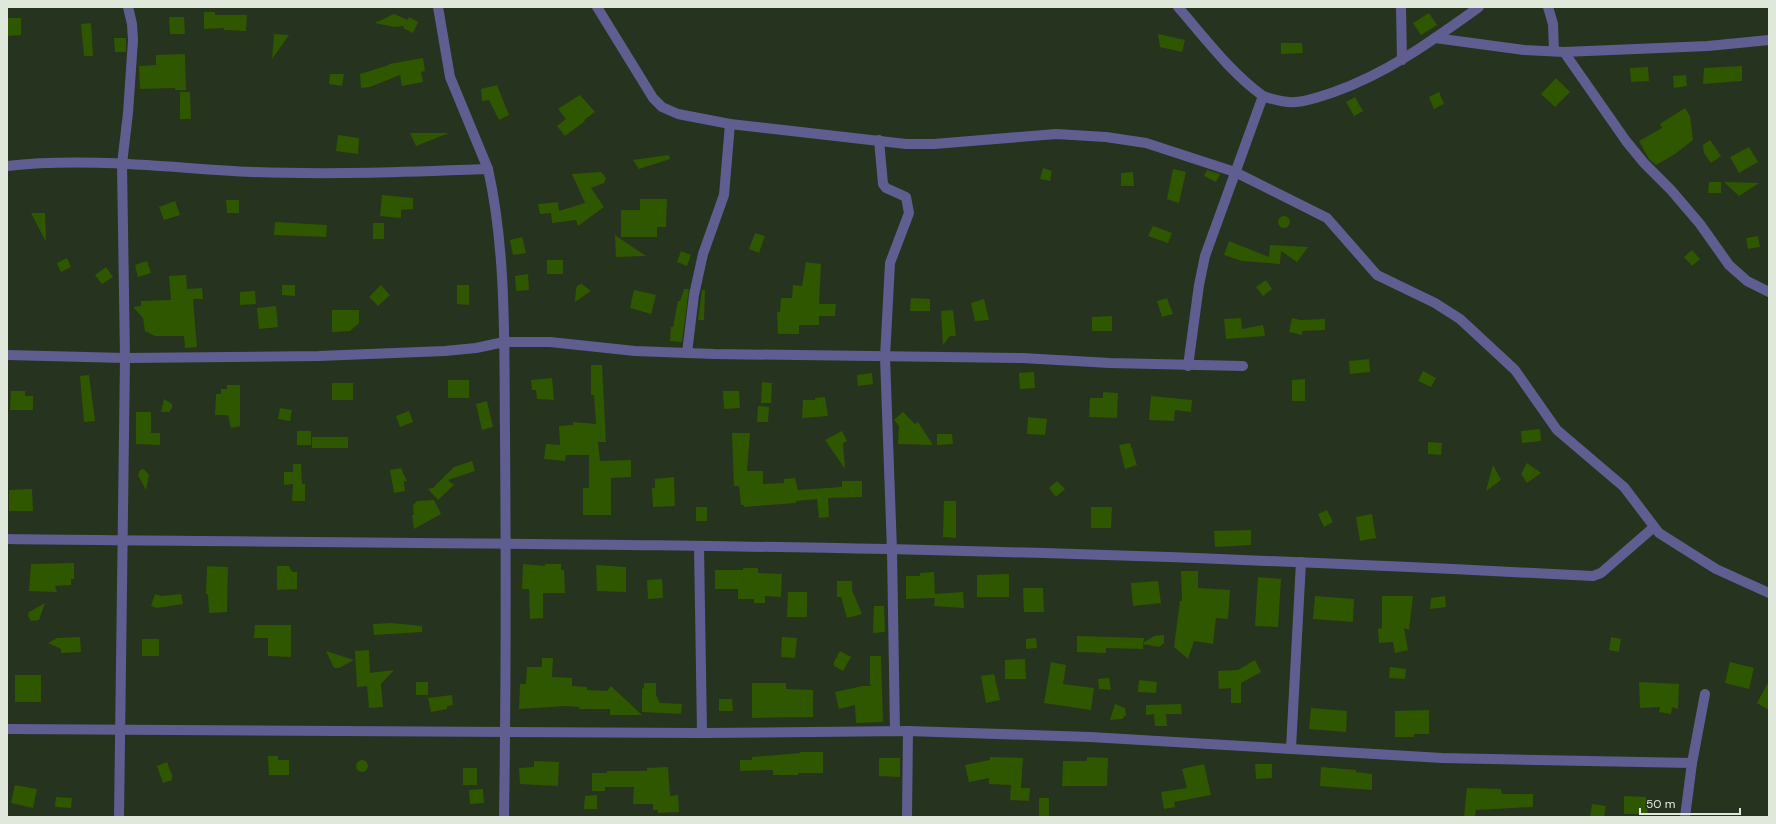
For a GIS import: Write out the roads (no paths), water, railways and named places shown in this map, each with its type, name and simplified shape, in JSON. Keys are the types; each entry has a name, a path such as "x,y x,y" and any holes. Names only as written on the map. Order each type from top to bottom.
{"street":[{"path":"119,817 124,541 125,358 122,164 128,113 133,40 128,7"},
{"path":"438,7 450,77 488,169 494,196 498,240 504,342 506,543 504,817"},
{"path":"597,7 653,98 662,107 678,114 730,124 906,144 934,144 1056,134 1106,137 1146,143 1235,172 1328,218 1377,275 1435,303 1460,319 1515,370 1557,430 1624,488 1654,527 1668,541 1716,569 1769,593"},
{"path":"1178,7 1228,65 1250,86 1263,96 1280,101 1296,102 1321,96 1359,83 1402,60 1479,7"},
{"path":"1400,7 1402,60"},
{"path":"1548,7 1559,52 1626,142 1644,163 1671,190 1700,224 1729,265 1747,281 1769,292"},
{"path":"1435,38 1524,50 1559,52 1708,46 1769,40"},
{"path":"1188,366 1198,285 1205,256 1263,96"},
{"path":"687,353 694,295 703,254 724,195 730,124"},
{"path":"879,140 883,184 886,188 906,197 910,213 890,263 884,357 892,550 895,731"},
{"path":"7,166 53,161 175,168 333,174 488,169"},
{"path":"7,355 125,358 319,356 437,351 476,348 504,342 550,342 687,353 1022,358 1188,366 1243,366"},
{"path":"7,539 506,543 1009,552 1301,562 1593,576 1601,573 1654,527"},
{"path":"700,546 702,734"},
{"path":"1291,748 1301,562"},
{"path":"1685,817 1692,763 1705,694"},
{"path":"7,729 702,734 895,731 1090,737 1442,758 1692,763"},
{"path":"908,732 908,817"}]}
